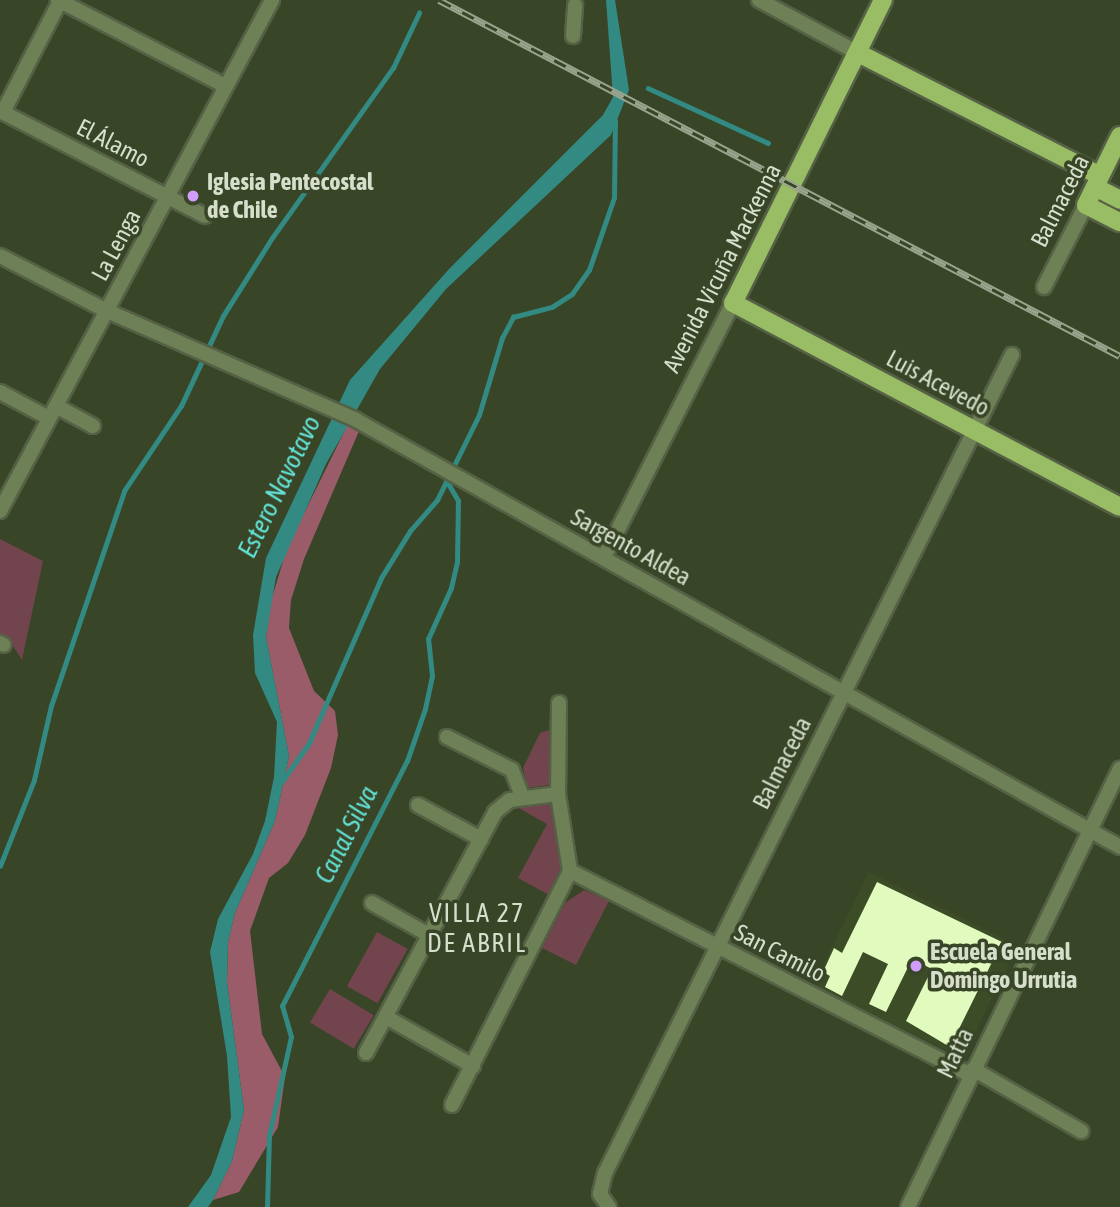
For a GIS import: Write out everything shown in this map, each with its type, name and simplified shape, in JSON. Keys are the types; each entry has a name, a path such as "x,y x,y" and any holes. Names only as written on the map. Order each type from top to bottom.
{"main road":[{"name":"Avenida Vicuña Mackenna","path":"733,303 883,0"},
{"path":"858,52 1098,181 1120,200"},
{"name":"Balmaceda","path":"1086,205 1120,136"},
{"path":"1086,205 1120,222"},
{"name":"Luis Acevedo","path":"733,303 1120,506"}],"street":[{"name":"La Lenga","path":"0,511 272,0"},
{"path":"759,0 858,52"},
{"path":"1,112 59,1 225,86"},
{"path":"571,2 573,36"},
{"name":"El Álamo","path":"1,112 205,216"},
{"name":"Balmaceda","path":"1044,287 1086,205"},
{"name":"Sargento Aldea","path":"0,256 107,311 195,351 327,405 1120,847"},
{"name":"Avenida Vicuña Mackenna","path":"604,557 733,303"},
{"name":"Balmaceda","path":"608,1207 600,1194 605,1173 1012,355"},
{"path":"0,392 93,426"},
{"path":"452,1105 570,871 558,794 559,703"},
{"path":"447,737 512,770 522,796"},
{"name":"Matta","path":"908,1207 1120,769"},
{"path":"366,1054 495,812 522,796 558,794"},
{"path":"418,805 481,839"},
{"name":"San Camilo","path":"570,871 972,1072 1081,1131"},
{"path":"372,903 429,935"},
{"path":"386,1017 473,1066"}],"shaded area":[{"path":"349,422 359,431 304,559 291,600 289,628 314,691 335,711 338,735 331,768 305,835 288,863 269,878 250,931 262,1034 285,1077 278,1127 239,1192 213,1200 232,1161 244,1110 227,982 228,942 235,913 275,821 289,756 266,637 271,601 287,548"},
{"path":"0,539 43,561 22,660 11,643 0,637"},
{"path":"549,730 549,785 527,788 523,768 540,733"},
{"path":"552,801 562,864 549,895 518,878 547,824 517,807"},
{"name":"Escuela General Domingo Urrutia","path":"869,872 1018,946 968,1047 953,1054 813,985"},
{"path":"584,890 609,901 576,965 542,948 565,903"},
{"path":"377,932 408,949 378,1003 347,986"},
{"path":"330,989 374,1015 354,1049 310,1022"}],"water":[{"path":"606,0 615,0 629,90 611,135 446,289 380,369 326,464 276,577 266,637 289,756 275,821 235,913 228,942 227,982 244,1110 232,1161 213,1200 208,1207 188,1207 211,1175 231,1117 227,1056 210,952 218,919 253,854 265,821 274,777 277,722 255,673 253,635 266,558 350,380 450,268 603,115 613,97"}],"building":[{"name":"Escuela General Domingo Urrutia","path":"877,882 1002,942 950,1047 906,1021 932,969 912,959 886,1012 869,1004 888,964 863,952 842,996 825,987 830,976 823,972 834,948 842,953"}],"waterway":[{"path":"0,866 34,780 51,706 124,491 181,406 223,316 272,238 393,68 419,13"},
{"path":"648,88 768,143"},
{"name":"Canal Silva","path":"281,783 309,743 381,578 410,531 437,500 479,415 502,338 513,317 552,307 572,294 589,270 614,198 615,121"},
{"name":"Canal Silva","path":"267,1207 269,1136 291,1037 282,1006 407,761 425,709 432,676 428,639 451,588 457,562 458,501 446,480"}],"railway":[{"path":"439,0 1120,356"}],"place":[{"name":"Iglesia Pentecostal de Chile","path":"193,196"},
{"name":"Escuela General Domingo Urrutia","path":"916,966"}],"district":[{"name":"VILLA 27 DE ABRIL","path":"477,929"}],"water label":[{"name":"Estero Navotavo","path":"280,487"}]}
